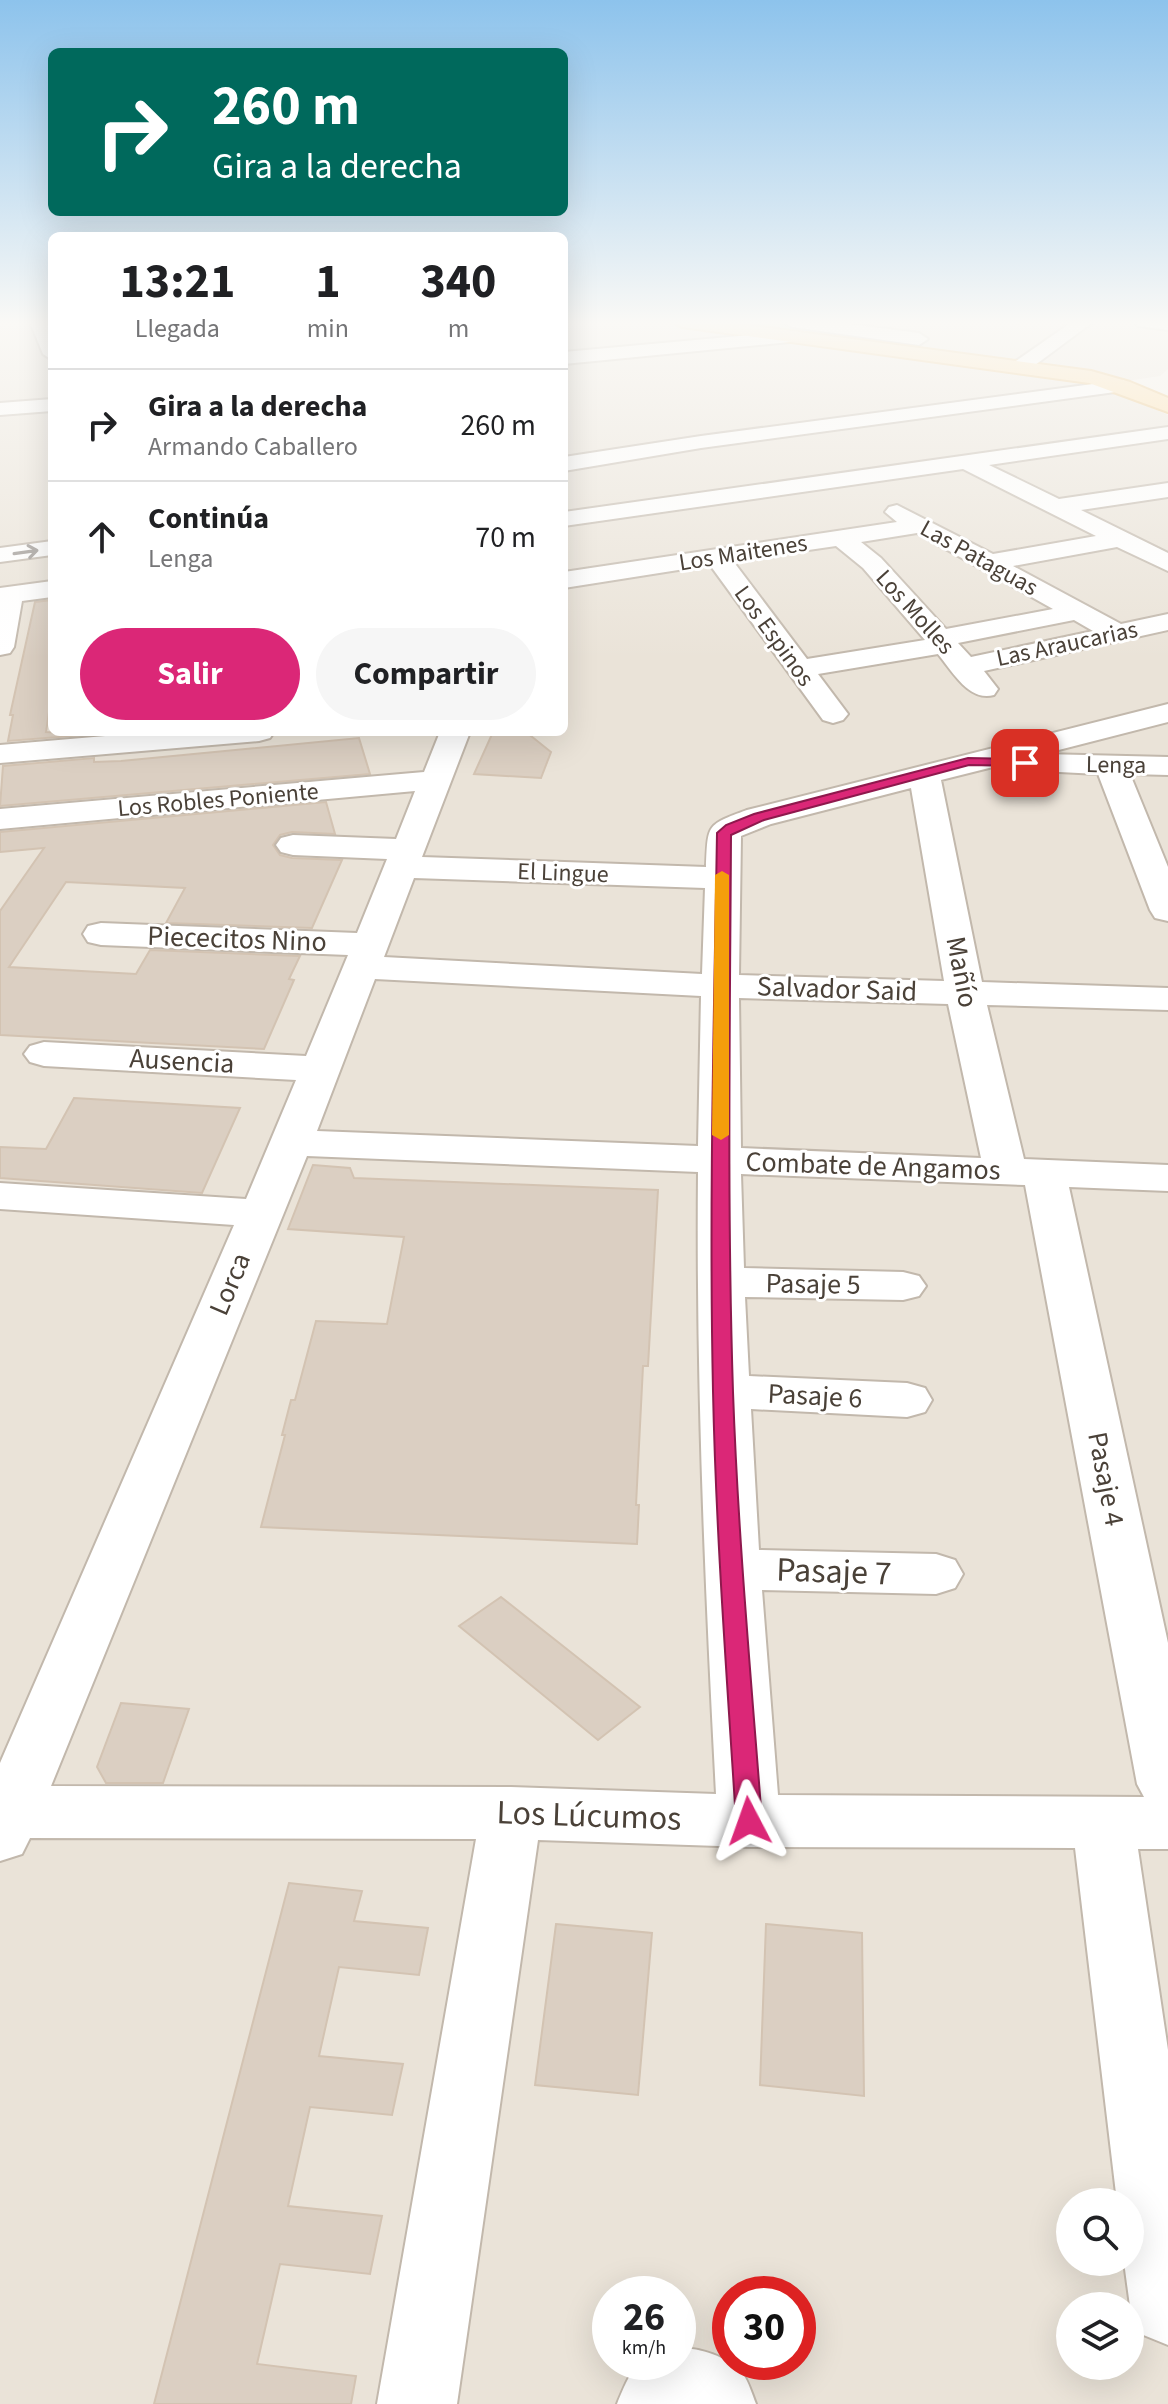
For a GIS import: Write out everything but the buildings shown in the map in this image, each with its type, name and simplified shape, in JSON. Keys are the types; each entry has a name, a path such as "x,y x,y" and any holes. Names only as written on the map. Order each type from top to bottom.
{"street":[{"path":"568,463 767,434"},
{"path":"568,518 842,482 1160,434"},
{"path":"955,441 993,460"},
{"path":"1113,442 1150,458"},
{"path":"968,463 1168,563"},
{"name":"Las Pataguas","path":"842,482 1117,633"},
{"path":"1056,507 1168,490"},
{"name":"Los Maitenes","path":"568,579 922,525"},
{"name":"Los Molles","path":"842,538 872,563 984,689"},
{"path":"987,563 1131,544 1168,544"},
{"path":"872,563 962,548"},
{"path":"0,555 48,549"},
{"name":"Los Espinos","path":"717,557 833,714"},
{"path":"0,647 5,595 48,590"},
{"name":"Las Araucarias","path":"798,669 1077,612"},
{"name":"Las Araucarias","path":"965,667 1168,622"},
{"path":"749,1821 731,1569 723,1391 720,1160 724,833 731,827 968,761 1168,713"},
{"path":"0,754 162,736"},
{"name":"Lorca","path":"3,1820 291,1143 407,859 453,736"},
{"name":"Lenga","path":"968,761 1168,766"},
{"path":"1110,764 1168,910"},
{"name":"Mañío","path":"924,773 965,993 1025,1172"},
{"name":"Los Robles Poniente","path":"0,819 436,780"},
{"name":"El Lingue","path":"293,845 407,859 722,878"},
{"name":"Piececitos Nino","path":"101,934 367,956"},
{"name":"Salvador Said","path":"367,956 721,986 1168,999"},
{"name":"Ausencia","path":"44,1054 320,1069"},
{"name":"Combate de Angamos","path":"291,1143 1168,1178"},
{"name":"Pasaje 4","path":"1025,1172 1168,1784"},
{"path":"1,1198 259,1213"},
{"name":"Pasaje 5","path":"722,1282 903,1286"},
{"name":"Pasaje 6","path":"723,1391 907,1400"},
{"name":"Pasaje 7","path":"731,1569 936,1574"},
{"path":"417,2404 511,1813"},
{"name":"Los Lúcumos","path":"3,1820 511,1813 749,1821 1135,1823"},
{"path":"1135,1823 1168,2307"},
{"path":"657,2404 664,2394 675,2387 689,2387 702,2390 716,2404"}],"shaded area":[{"path":"0,434 48,434 48,736 568,736 568,434 1168,434 1168,2404 0,2404"}],"slow traffic":[{"path":"721,1135 722,875"}],"route":[{"path":"749,1821 731,1569 723,1391 720,1160 724,833 731,827 759,817 968,761 1025,763"}]}
